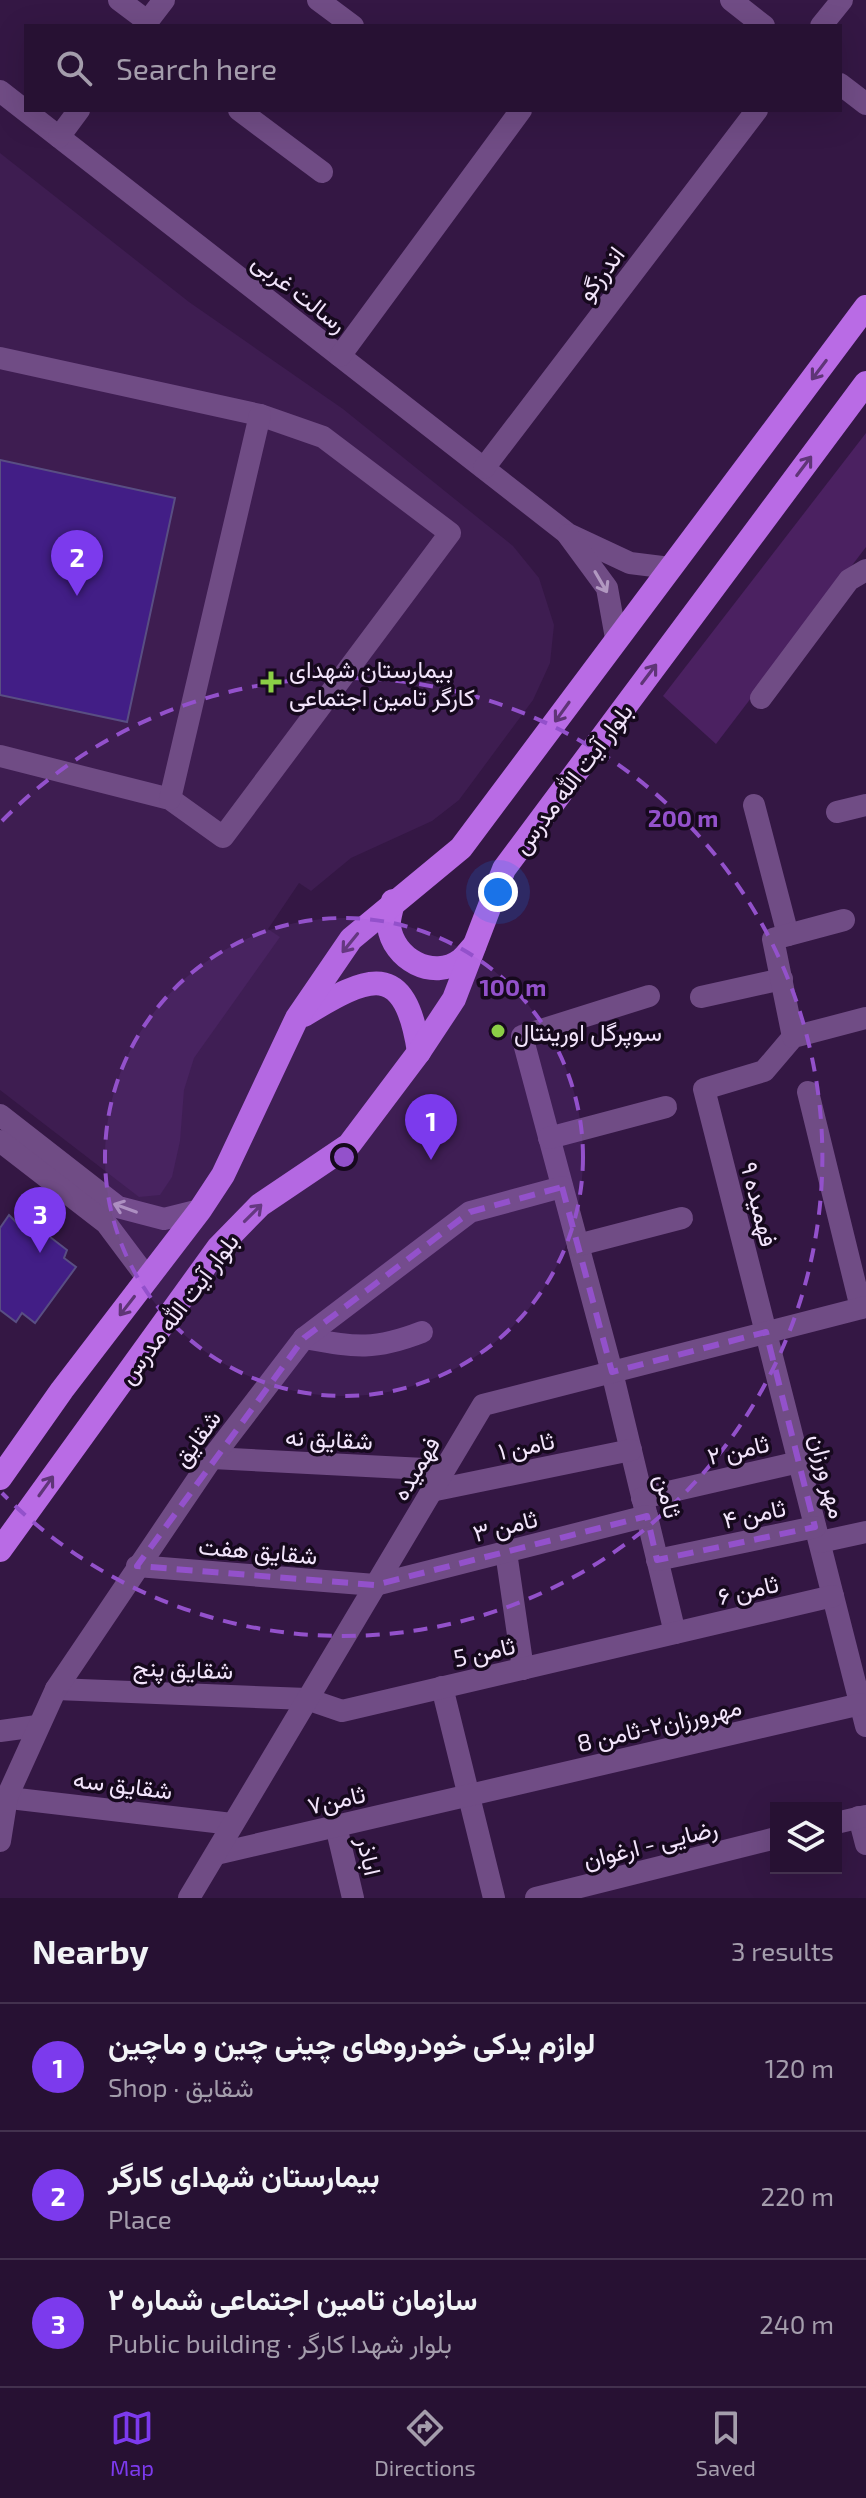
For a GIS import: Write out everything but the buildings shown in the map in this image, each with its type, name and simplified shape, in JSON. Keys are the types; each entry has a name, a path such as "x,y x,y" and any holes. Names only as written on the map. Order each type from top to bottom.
{"main road":[{"name":"بلوار آیت الله مدرس","path":"0,1478 223,1175 297,1018 351,939 393,901 461,848 866,307"},
{"name":"بلوار آیت الله مدرس","path":"0,1550 218,1248 260,1205 349,1145 419,1052 454,999 504,869 866,383"},
{"path":"393,901 388,925 396,948 413,964 437,969 460,962 476,944"},
{"path":"297,1018 343,991 368,982 392,987 406,1003 415,1022 419,1052"}],"street":[{"path":"119,0 146,24 164,0"},
{"path":"318,0 350,24"},
{"path":"731,0 761,24"},
{"path":"823,24 842,0"},
{"path":"842,86 866,104"},
{"name":"رسالت غربی","path":"0,91 24,110"},
{"name":"رسالت غربی","path":"27,112 568,534 630,563 670,568"},
{"path":"59,137 78,112"},
{"path":"242,112 322,172"},
{"path":"340,356 520,112"},
{"name":"اندرزگو","path":"484,468 755,112"},
{"path":"0,358 260,415 323,437 450,533 223,837 170,799 0,756"},
{"path":"170,799 260,415"},
{"name":"رسالت غربی","path":"568,534 607,588 616,638"},
{"path":"761,698 849,580 866,570"},
{"path":"754,805 788,935"},
{"path":"837,812 866,805"},
{"path":"844,920 773,939 793,1037 866,1018"},
{"path":"701,997 782,979"},
{"name":"ثامن","path":"649,996 522,1036 612,1372 675,1633"},
{"name":"فهمیده ۹","path":"766,1332 704,1089 764,1071 793,1037"},
{"path":"808,1092 864,1307"},
{"path":"549,1138 666,1107"},
{"path":"0,1115 118,1207 164,1219 200,1210"},
{"path":"0,1141 106,1223 148,1279"},
{"name":"شقایق","path":"0,1841 4,1797 56,1689 212,1458 304,1338 470,1212 562,1187"},
{"path":"578,1245 682,1218"},
{"name":"فهمیده","path":"189,1898 483,1405 864,1307"},
{"path":"304,1338 356,1347 391,1344 422,1332"},
{"name":"مهر ورزان","path":"766,1332 833,1596 859,1666 863,1715"},
{"name":"ثامن ۱","path":"431,1491 631,1450"},
{"name":"شقایق نه","path":"212,1458 444,1470"},
{"name":"ثامن ۲","path":"644,1507 799,1462"},
{"name":"ثامن ۳","path":"375,1585 506,1552 644,1507"},
{"name":"ثامن ۴","path":"657,1560 818,1534 866,1532"},
{"path":"506,1552 523,1669"},
{"name":"شقایق هفت","path":"137,1566 375,1585"},
{"name":"ثامن ۶","path":"675,1633 833,1596"},
{"name":"ثامن 5","path":"307,1699 342,1711 675,1633"},
{"path":"442,1687 494,1898"},
{"name":"شقایق پنج","path":"56,1689 307,1699"},
{"name":"مهرورزان۲-ثامن 8","path":"469,1795 863,1715"},
{"path":"0,1731 37,1726"},
{"name":"ثامن۷","path":"216,1854 469,1795"},
{"name":"شقایق سه","path":"4,1797 232,1824"},
{"path":"842,1821 862,1816 866,1844"},
{"name":"اباذر","path":"336,1826 353,1898"},
{"name":"رضایی - ارغوان","path":"549,1896 770,1840"}],"highlighted area":[{"path":"562,1187 612,1372 766,1332 815,1527 657,1560 647,1516 375,1585 137,1566 304,1338 470,1212"}],"shaded area":[{"name":"بیمارستان شهدای کارگر تامین اجتماعی","path":"0,153 189,302 343,409 513,546 539,578 554,625 550,663 533,700 459,800 432,821 351,858 311,891 299,883 268,929 280,937 194,1058 184,1090 180,1141 172,1177 160,1195 139,1197 0,1090"},
{"path":"866,433 866,547 716,744 663,696"}],"place":[{"name":"بیمارستان شهدای کارگر","path":"77,596"},
{"name":"بیمارستان شهدای کارگر تامین اجتماعی","path":"271,682"},
{"name":"سوپرگل اورینتال","path":"498,1031"},
{"name":"لوازم یدکی خودروهای چینی چین و ماچین","path":"431,1160"},
{"name":"سازمان تامین اجتماعی شماره ۲","path":"40,1253"}]}
